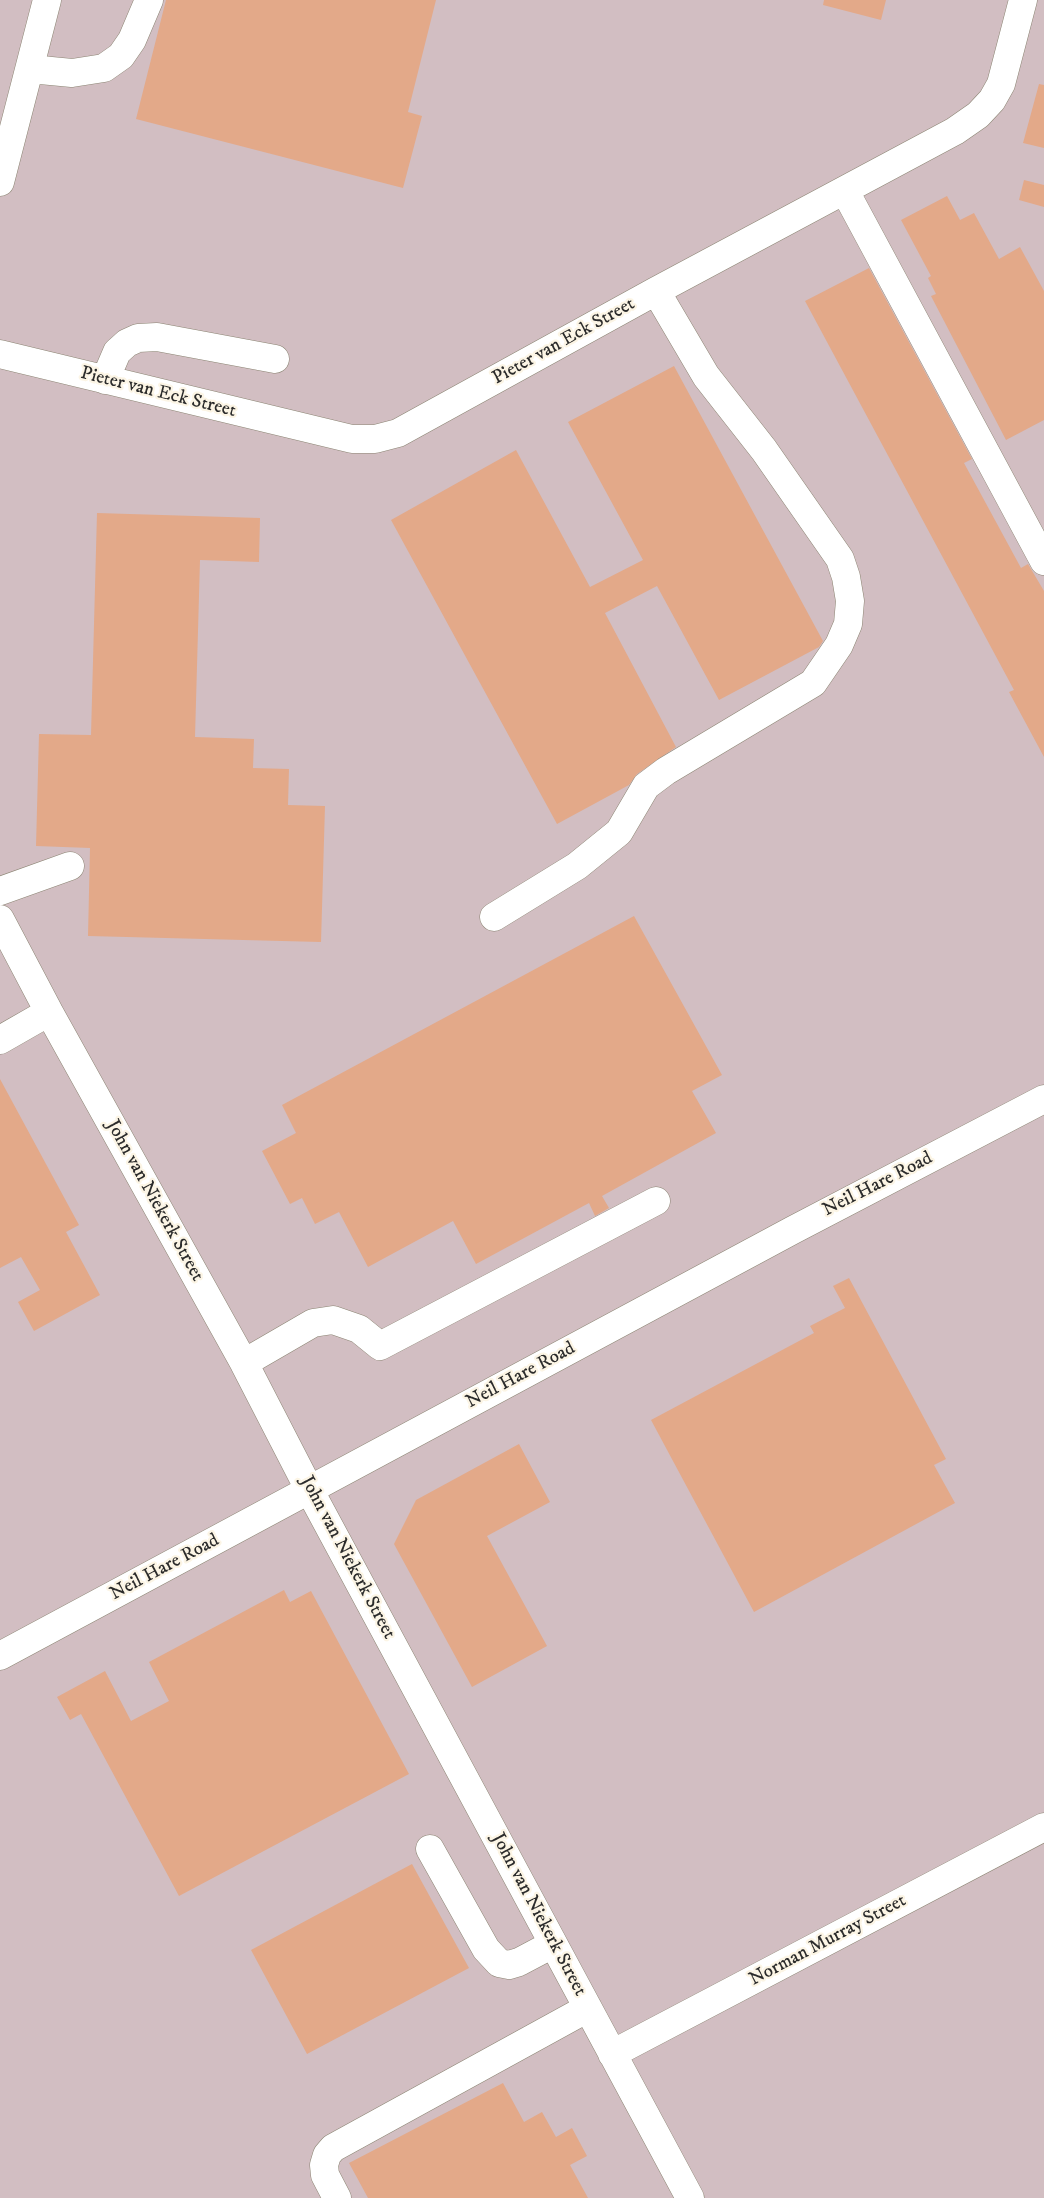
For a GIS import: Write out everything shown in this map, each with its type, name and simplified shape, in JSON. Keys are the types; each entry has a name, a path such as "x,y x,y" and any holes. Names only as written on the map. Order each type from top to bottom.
{"street":[{"path":"0,182 48,0"},
{"path":"30,69 72,73 104,68 121,56 132,40 149,0"},
{"name":"Pieter van Eck Street","path":"0,354 352,439 375,438 398,433 656,291 955,131 978,115 992,100 1003,75 1023,0"},
{"path":"845,190 1044,561"},
{"path":"494,916 577,866 619,832 646,786 666,771 813,683 839,645 848,624 850,601 846,577 840,560 764,450 706,376 656,291"},
{"path":"105,380 117,352 127,343 138,338 157,337 275,360"},
{"path":"0,891 70,866"},
{"name":"John van Niekerk Street","path":"0,919 49,1012 244,1363 310,1491 690,2198"},
{"path":"0,1040 49,1012"},
{"name":"Neil Hare Road","path":"0,1656 793,1230 1044,1099"},
{"path":"244,1363 314,1323 333,1320 359,1329 380,1346 656,1201"},
{"name":"Norman Murray Street","path":"612,2054 1044,1827"},
{"path":"430,1849 486,1949 498,1963 509,1965 520,1962 554,1944"},
{"path":"337,2198 325,2175 324,2165 327,2155 333,2148 588,2008"}],"shaded area":[{"path":"0,0 1044,0 1044,2198 0,2198"}],"building":[{"path":"166,0 436,0 408,112 422,116 403,188 136,119"},
{"path":"824,0 886,0 881,20 823,5"},
{"path":"1039,84 1044,85 1044,148 1023,143"},
{"path":"1024,180 1044,185 1044,207 1019,200"},
{"path":"947,196 960,220 974,213 999,259 1020,247 1044,291 1044,420 1006,440 931,296 936,294 928,278 931,276 901,220"},
{"path":"869,268 972,459 964,463 1021,568 1028,564 1044,591 1044,757 1009,692 1014,690 805,301"},
{"path":"674,366 823,641 819,647 719,700 657,586 605,613 676,747 637,774 629,785 557,824 391,520 516,450 590,587 643,560 568,422"},
{"path":"97,513 260,518 259,562 200,560 195,737 254,739 253,768 289,769 288,805 325,806 321,942 88,936 90,848 36,846 39,734 91,735"},
{"path":"634,916 722,1075 692,1091 716,1133 602,1196 609,1208 595,1216 589,1203 476,1264 453,1221 368,1267 339,1212 315,1224 302,1198 290,1204 262,1151 296,1133 282,1105"},
{"path":"0,1079 79,1225 66,1232 100,1295 34,1331 18,1302 40,1290 21,1257 0,1268"},
{"path":"849,1278 946,1459 934,1465 955,1503 754,1612 651,1420 814,1333 810,1326 845,1308 833,1286"},
{"path":"519,1444 550,1502 487,1536 547,1646 472,1687 394,1544 416,1500"},
{"path":"284,1590 290,1602 311,1591 409,1774 179,1896 81,1714 70,1720 57,1697 105,1671 131,1721 169,1701 149,1662"},
{"path":"412,1864 469,1968 307,2054 251,1950"},
{"path":"503,2083 524,2122 542,2112 556,2137 572,2128 587,2156 570,2165 588,2198 368,2198 349,2163"}]}
